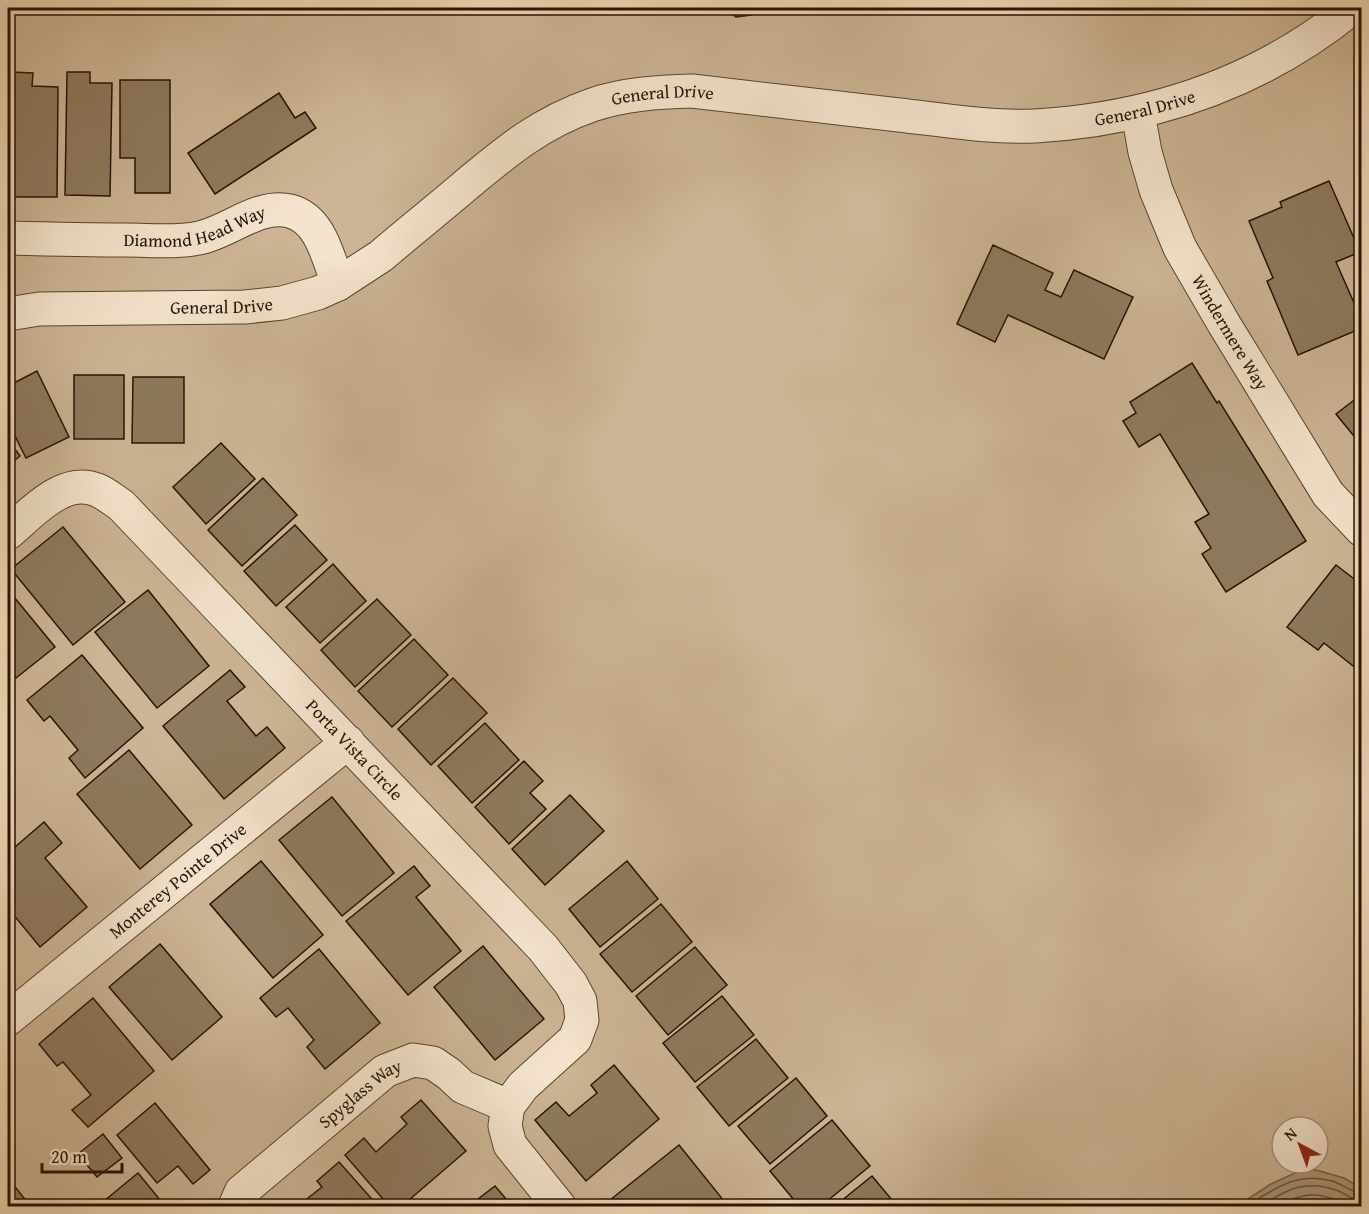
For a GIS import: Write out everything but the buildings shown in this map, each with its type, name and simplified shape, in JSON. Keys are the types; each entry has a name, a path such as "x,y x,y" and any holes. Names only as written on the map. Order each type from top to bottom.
{"street":[{"name":"General Drive","path":"8,314 39,309 245,307 282,303 318,293 338,284 381,256 518,142 554,120 593,104 650,92 692,91 968,123 1032,126 1096,121 1138,113 1200,95 1239,79 1277,59 1332,24 1352,8"},
{"name":"Windermere Way","path":"1138,113 1156,190 1180,248 1328,494 1362,530"},
{"name":"Diamond Head Way","path":"8,238 181,240 218,232 270,209 290,211 308,221 320,236 338,284"},
{"name":"Porta Vista Circle","path":"8,533 59,492 77,487 96,489 121,505 543,948 571,984 580,1001 582,1020 575,1039 523,1086 508,1106"},
{"name":"Monterey Pointe Drive","path":"8,1019 348,742"},
{"name":"Spyglass Way","path":"236,1206 241,1192 385,1071 413,1060 433,1063 464,1088 508,1106"},
{"path":"508,1106 505,1126 510,1145 559,1206"}],"shaded area":[{"path":"8,8 1361,8 1361,1206 8,1206"}],"water":[{"path":"1330,1174 1344,1178 1361,1188 1361,1206 1237,1206 1271,1184 1291,1175"}]}
